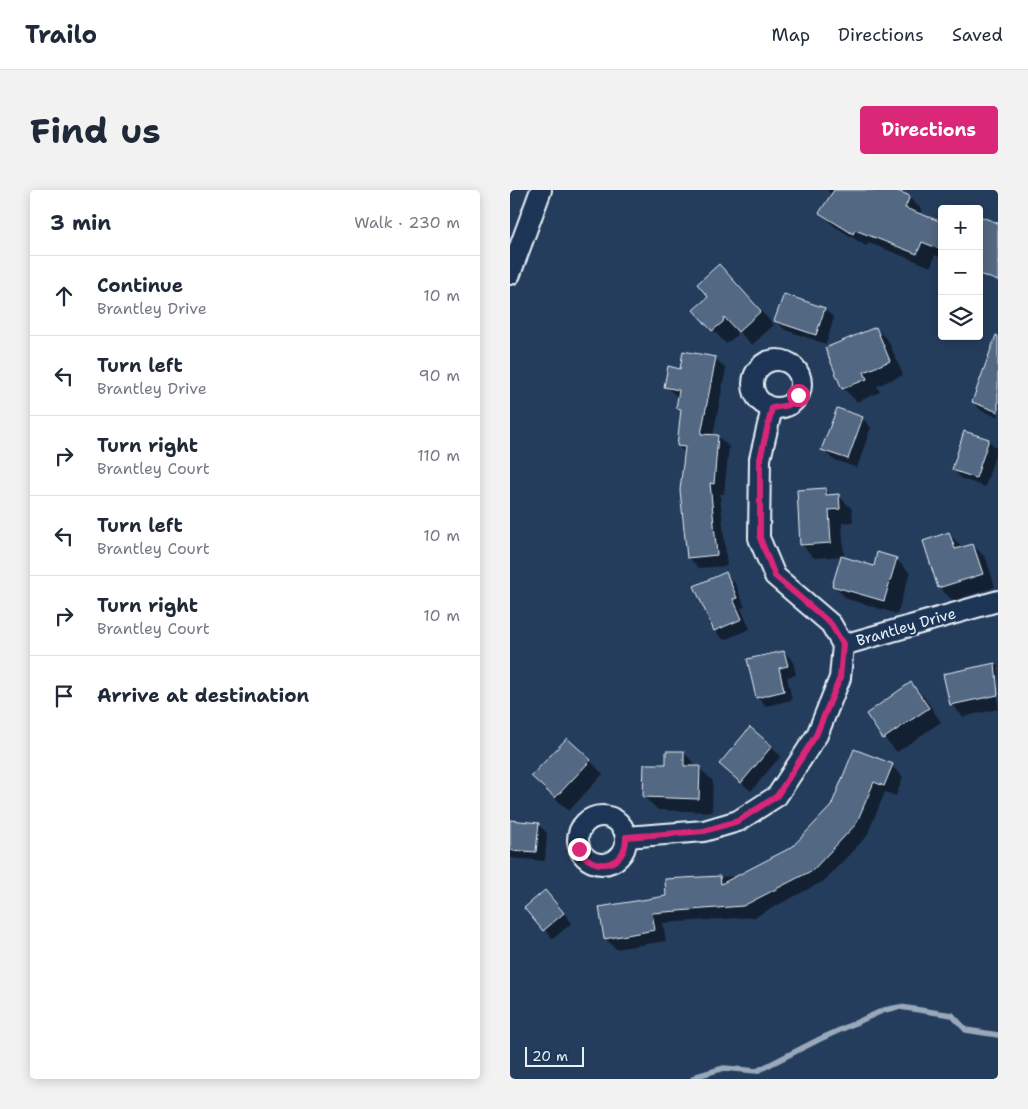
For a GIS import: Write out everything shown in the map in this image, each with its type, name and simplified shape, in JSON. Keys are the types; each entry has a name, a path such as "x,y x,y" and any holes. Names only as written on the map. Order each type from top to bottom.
{"street":[{"path":"510,274 541,190"},
{"name":"Brantley Drive","path":"772,408 760,459 760,538 775,576 831,624 843,644 998,601"},
{"path":"626,837 704,831 738,821 777,796 816,735 840,678 843,644"}],"building":[{"path":"834,190 895,190 910,196 905,208 938,220 938,248 922,242 917,254 855,230 853,234 819,213"},
{"path":"983,217 998,223 998,281 983,275"},
{"path":"719,264 761,311 738,332 724,317 723,322 712,331 693,310 708,297 697,284"},
{"path":"784,294 825,308 816,335 774,321"},
{"path":"876,327 890,361 864,372 867,379 842,389 825,348"},
{"path":"996,335 998,336 998,412 972,402"},
{"path":"683,351 716,357 701,434 718,435 714,484 710,483 717,555 687,558 680,490 685,447 677,446 681,409 676,408 679,390 664,387 668,366 680,369"},
{"path":"837,408 863,417 848,459 821,450"},
{"path":"964,431 989,439 976,478 952,470"},
{"path":"826,488 826,495 839,494 840,509 829,510 831,543 800,545 797,490"},
{"path":"949,532 955,549 973,544 983,574 938,588 923,541"},
{"path":"877,552 897,558 884,601 832,586 841,556 874,566"},
{"path":"726,572 737,598 733,599 742,619 714,631 694,586"},
{"path":"784,651 788,666 779,668 784,691 756,698 747,659"},
{"path":"995,663 998,695 950,705 943,674"},
{"path":"911,682 929,708 883,739 866,714"},
{"path":"750,727 772,746 741,783 719,764"},
{"path":"567,738 591,760 555,798 531,776"},
{"path":"854,749 893,764 884,786 874,782 856,824 813,870 743,906 652,913 655,930 604,939 599,907 666,896 665,879 720,876 721,884 792,847 831,806"},
{"path":"666,751 684,751 684,766 700,766 699,799 643,797 644,764 666,764"},
{"path":"510,820 539,823 536,852 510,850"},
{"path":"545,890 564,913 543,931 524,908"}],"waterway":[{"path":"693,1079 724,1068 757,1071 820,1039 884,1010 900,1007 952,1015 966,1030 998,1035"}],"route":[{"path":"579,849 588,860 601,865 608,864 620,857 624,851 626,837 704,831 738,821 777,796 816,735 840,678 843,644 831,624 775,576 760,538 760,459 772,408 782,408 789,405 798,395"}]}
